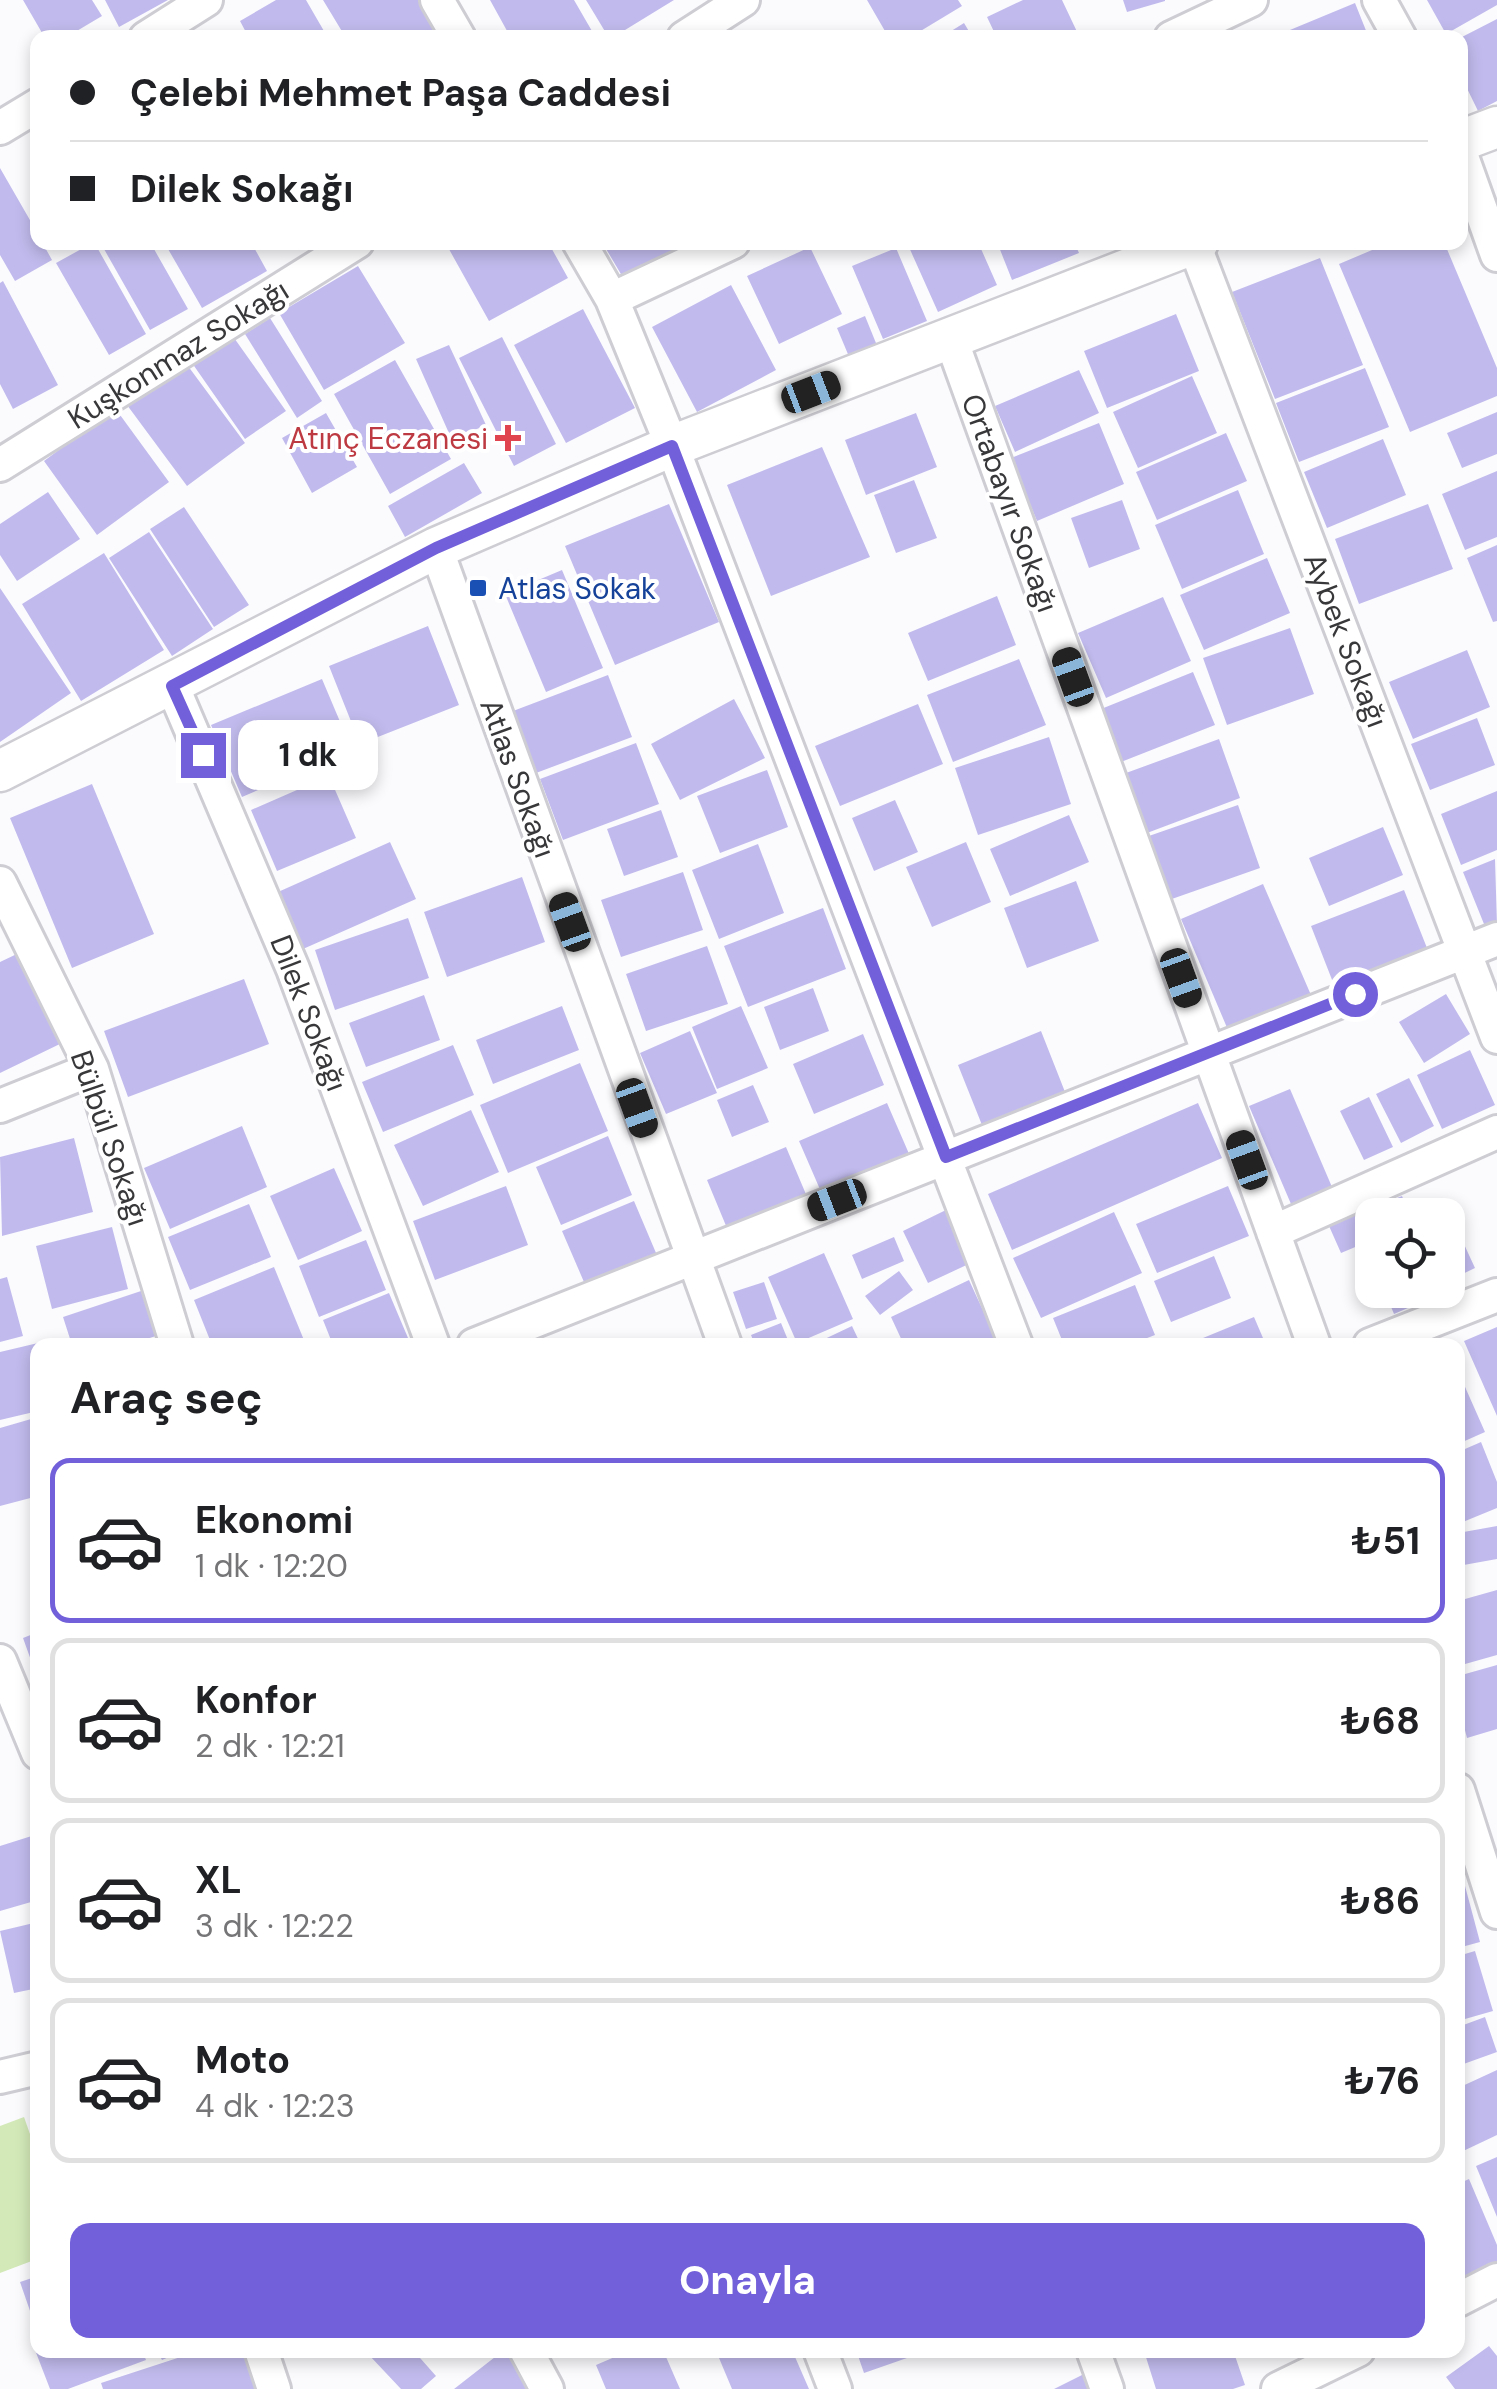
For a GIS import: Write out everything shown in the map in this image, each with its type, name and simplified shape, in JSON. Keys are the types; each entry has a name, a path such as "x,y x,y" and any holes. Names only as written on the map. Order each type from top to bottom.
{"street":[{"path":"159,30 206,0"},
{"path":"436,0 454,30"},
{"path":"697,30 744,0"},
{"path":"1188,30 1251,0"},
{"path":"1380,0 1396,30"},
{"path":"0,128 30,110"},
{"path":"1468,138 1497,127"},
{"path":"1468,173 1497,255"},
{"name":"Kuşkonmaz Sokağı","path":"0,465 343,250"},
{"path":"584,250 612,299 672,446 1013,1338"},
{"path":"612,299 716,250"},
{"path":"0,772 436,548 672,446 1178,250"},
{"name":"Aybek Sokağı","path":"1199,250 1497,1036"},
{"name":"Ortabayır Sokağı","path":"951,338 1311,1338"},
{"name":"Atlas Sokağı","path":"436,548 722,1338"},
{"name":"Dilek Sokağı","path":"172,686 294,969 431,1338"},
{"name":"Bülbül Sokağı","path":"0,883 92,1069 175,1338"},
{"path":"491,1338 1497,939"},
{"path":"0,1106 92,1069"},
{"path":"1272,1232 1497,1132"},
{"path":"1387,1338 1497,1294"},
{"path":"0,1661 30,1734"},
{"path":"1465,1812 1497,1912"},
{"path":"0,2077 30,2070"},
{"path":"1465,2297 1497,2281"},
{"path":"264,2358 274,2389"},
{"path":"530,2358 547,2389"},
{"path":"823,2358 835,2389"},
{"path":"1095,2358 1106,2389"},
{"path":"1278,2389 1339,2363"}],"green space":[{"path":"24,2117 30,2134 30,2262 0,2273 0,2126"}],"building":[{"path":"23,0 92,0 102,16 78,30 40,30"},
{"path":"105,0 168,0 119,27"},
{"path":"276,0 306,0 323,30 245,30 240,21"},
{"path":"323,0 418,0 435,28 432,30 341,30"},
{"path":"490,0 574,0 591,30 507,30"},
{"path":"586,0 674,0 625,30 604,30"},
{"path":"867,0 958,0 962,6 922,30 884,30"},
{"path":"1023,0 1062,0 1076,30 993,30 987,17"},
{"path":"1123,0 1165,0 1165,1 1127,12"},
{"path":"1427,0 1497,0 1497,5 1453,30 1444,30"},
{"path":"1355,3 1366,30 1290,30"},
{"path":"1497,19 1497,101 1478,111 1468,90 1468,34"},
{"path":"0,168 30,220 30,250 46,250 52,260 15,281 0,255"},
{"path":"80,250 99,250 146,334 109,355 56,263"},
{"path":"105,250 155,250 188,309 150,330"},
{"path":"169,250 255,250 267,271 202,308"},
{"path":"449,250 552,250 568,278 489,321"},
{"path":"607,250 677,250 625,281"},
{"path":"811,250 842,314 779,344 747,276"},
{"path":"897,250 927,321 883,339 852,266"},
{"path":"910,250 982,250 997,285 938,312"},
{"path":"1000,250 1079,253 1012,280"},
{"path":"1372,250 1447,250 1497,368 1497,396 1410,432 1339,264"},
{"path":"1320,258 1363,365 1275,399 1232,292"},
{"path":"358,266 405,343 324,390 279,313"},
{"path":"3,281 58,385 13,409 0,384"},
{"path":"731,285 776,370 697,412 652,327"},
{"path":"583,309 635,408 566,443 514,345"},
{"path":"1176,314 1199,371 1107,408 1084,351"},
{"path":"865,316 878,348 850,359 837,328"},
{"path":"270,318 322,401 297,418 245,334"},
{"path":"232,335 286,411 245,439 192,363"},
{"path":"502,337 556,444 514,466 459,358"},
{"path":"449,345 486,425 452,440 416,359"},
{"path":"395,360 451,459 390,494 334,394"},
{"path":"185,362 245,443 187,486 127,405"},
{"path":"1365,368 1389,427 1299,462 1276,403"},
{"path":"1079,370 1099,413 1015,452 995,406"},
{"path":"1192,376 1217,433 1138,468 1113,412"},
{"path":"115,408 169,482 97,535 44,461"},
{"path":"1497,412 1497,454 1462,468 1447,433"},
{"path":"326,413 357,467 312,493 282,438"},
{"path":"916,413 937,467 866,495 845,440"},
{"path":"1099,423 1124,484 1037,521 1011,458"},
{"path":"1226,433 1247,481 1157,520 1136,472"},
{"path":"1383,439 1406,495 1327,528 1304,472"},
{"path":"822,447 870,557 771,596 727,485"},
{"path":"464,463 482,493 405,537 388,506"},
{"path":"1497,471 1497,537 1465,550 1442,494"},
{"path":"914,480 937,538 896,553 874,495"},
{"path":"1238,490 1264,554 1182,589 1155,525"},
{"path":"48,492 80,539 17,581 0,555 0,524"},
{"path":"1122,500 1140,549 1089,568 1071,518"},
{"path":"669,504 719,622 615,665 565,546"},
{"path":"1428,504 1453,569 1359,604 1335,539"},
{"path":"184,507 249,605 214,627 150,529"},
{"path":"149,532 213,629 172,656 109,558"},
{"path":"1497,545 1497,621 1493,622 1467,558"},
{"path":"104,553 164,650 81,701 22,604"},
{"path":"1267,558 1290,613 1204,650 1180,595"},
{"path":"562,570 603,668 546,692 505,594"},
{"path":"0,588 71,693 0,742"},
{"path":"997,596 1016,645 928,681 908,633"},
{"path":"1163,597 1191,661 1106,698 1078,633"},
{"path":"428,626 459,705 360,744 329,666"},
{"path":"1290,628 1314,694 1227,725 1203,658"},
{"path":"1467,650 1490,707 1413,739 1389,682"},
{"path":"1019,659 1046,725 953,762 927,695"},
{"path":"1193,672 1215,725 1121,762 1101,709"},
{"path":"608,675 632,737 536,773 513,711"},
{"path":"322,679 352,750 242,797 211,725"},
{"path":"734,699 765,758 680,800 651,744"},
{"path":"918,704 943,764 840,806 815,746"},
{"path":"1477,718 1495,765 1430,790 1411,744"},
{"path":"1049,737 1071,804 978,835 955,768"},
{"path":"1219,739 1240,798 1147,833 1126,773"},
{"path":"636,743 659,804 563,840 540,779"},
{"path":"767,770 788,827 720,853 697,796"},
{"path":"329,776 356,838 277,871 251,810"},
{"path":"92,784 154,934 72,968 10,818"},
{"path":"1497,791 1497,850 1461,865 1441,814"},
{"path":"895,800 918,852 874,871 852,818"},
{"path":"1238,805 1260,868 1169,900 1146,837"},
{"path":"661,810 678,857 624,876 607,829"},
{"path":"1069,815 1089,862 1010,896 990,849"},
{"path":"1383,827 1403,875 1329,906 1309,858"},
{"path":"390,842 416,899 303,949 278,892"},
{"path":"966,842 991,902 932,927 906,867"},
{"path":"758,844 784,913 719,939 692,870"},
{"path":"1495,859 1497,925 1486,929 1463,872"},
{"path":"683,872 703,930 621,957 601,900"},
{"path":"522,877 545,942 447,977 424,912"},
{"path":"1076,881 1099,941 1027,968 1004,908"},
{"path":"1263,884 1311,995 1228,1030 1181,919"},
{"path":"1404,890 1429,953 1336,990 1311,926"},
{"path":"823,908 846,969 748,1007 724,946"},
{"path":"408,918 429,978 335,1010 315,950"},
{"path":"707,946 728,1004 646,1031 626,974"},
{"path":"21,952 64,1042 0,1073 0,962"},
{"path":"244,979 269,1044 128,1097 104,1031"},
{"path":"813,988 829,1031 780,1050 764,1007"},
{"path":"1446,994 1470,1034 1424,1063 1399,1022"},
{"path":"424,995 440,1040 366,1067 349,1023"},
{"path":"562,1006 579,1050 493,1084 476,1040"},
{"path":"741,1006 768,1068 717,1089 692,1027"},
{"path":"690,1031 717,1093 666,1114 640,1053"},
{"path":"1041,1031 1067,1097 984,1130 958,1065"},
{"path":"863,1034 884,1085 814,1114 793,1064"},
{"path":"453,1045 474,1095 383,1132 362,1082"},
{"path":"1470,1050 1495,1105 1442,1129 1417,1075"},
{"path":"580,1063 608,1131 508,1173 480,1105"},
{"path":"1409,1078 1434,1126 1401,1143 1376,1094"},
{"path":"753,1085 769,1122 732,1137 717,1100"},
{"path":"1290,1089 1332,1187 1291,1204 1249,1106"},
{"path":"1369,1097 1393,1147 1364,1160 1340,1111"},
{"path":"887,1103 910,1156 822,1194 799,1141"},
{"path":"1198,1103 1222,1158 1012,1250 988,1194"},
{"path":"471,1110 499,1172 423,1206 394,1145"},
{"path":"242,1126 267,1187 170,1229 144,1168"},
{"path":"608,1136 632,1195 561,1225 536,1167"},
{"path":"74,1138 93,1212 2,1236 0,1157"},
{"path":"786,1147 808,1199 729,1233 707,1180"},
{"path":"334,1168 362,1231 298,1260 270,1196"},
{"path":"506,1186 528,1245 435,1280 413,1221"},
{"path":"1228,1186 1249,1236 1157,1273 1136,1224"},
{"path":"634,1201 659,1260 587,1289 562,1231"},
{"path":"249,1204 271,1257 190,1290 168,1237"},
{"path":"948,1209 973,1262 928,1283 903,1231"},
{"path":"1114,1212 1142,1273 1041,1318 1013,1258"},
{"path":"1355,1215 1355,1247 1341,1253 1329,1226"},
{"path":"112,1227 128,1289 52,1309 36,1246"},
{"path":"894,1237 904,1261 862,1279 852,1255"},
{"path":"366,1240 386,1290 319,1317 299,1266"},
{"path":"1465,1246 1475,1268 1465,1273"},
{"path":"824,1253 853,1319 809,1338 795,1338 768,1277"},
{"path":"1214,1256 1231,1298 1171,1322 1154,1281"},
{"path":"274,1267 303,1338 209,1338 194,1300"},
{"path":"899,1271 913,1290 880,1315 865,1296"},
{"path":"7,1277 23,1336 0,1342 0,1279"},
{"path":"969,1280 996,1338 901,1338 891,1317"},
{"path":"764,1282 777,1319 746,1329 733,1292"},
{"path":"1135,1285 1155,1335 1061,1338 1053,1318"},
{"path":"141,1291 156,1336 70,1338 63,1317"},
{"path":"389,1293 408,1338 330,1338 323,1320"},
{"path":"1254,1317 1263,1338 1203,1338"},
{"path":"781,1323 787,1338 752,1338 751,1335"},
{"path":"852,1326 858,1338 827,1338"},
{"path":"1497,1327 1497,1416 1465,1343"},
{"path":"30,1345 30,1413 0,1420 0,1352"},
{"path":"1465,1387 1485,1432 1465,1441"},
{"path":"30,1419 30,1498 0,1506 0,1428"},
{"path":"1481,1442 1497,1482 1497,1508 1465,1521 1465,1449"},
{"path":"1497,1526 1497,1559 1465,1565 1465,1532"},
{"path":"1497,1590 1497,1655 1465,1664 1465,1599"},
{"path":"30,1635 30,1658 23,1638"},
{"path":"1497,1665 1497,1729 1467,1738 1465,1730 1465,1674"},
{"path":"30,1837 30,1902 0,1911 0,1846"},
{"path":"1465,1886 1480,1942 1465,1946"},
{"path":"30,1924 30,1990 14,1993 0,1931"},
{"path":"1475,1951 1493,2011 1465,2019 1465,1954"},
{"path":"1485,2017 1497,2052 1465,2063 1465,2024"},
{"path":"1497,2070 1497,2135 1465,2150 1465,2085"},
{"path":"1497,2157 1497,2217 1476,2166"},
{"path":"1469,2179 1497,2245 1497,2274 1465,2287 1465,2181"},
{"path":"30,2279 30,2311 20,2282"},
{"path":"1489,2346 1497,2356 1497,2389 1455,2389 1446,2377"},
{"path":"38,2358 146,2360 68,2389 50,2389"},
{"path":"178,2358 245,2358 255,2389 103,2389 101,2383"},
{"path":"372,2358 420,2358 436,2376 421,2389 401,2389"},
{"path":"494,2358 511,2358 533,2384 526,2389 454,2389"},
{"path":"612,2358 666,2358 680,2389 606,2389 596,2365"},
{"path":"719,2358 795,2358 809,2389 732,2389"},
{"path":"859,2358 907,2358 864,2373"},
{"path":"1146,2358 1236,2358 1245,2385 1233,2389 1156,2389"},
{"path":"1084,2374 1091,2389 1054,2389"}],"place":[{"name":"Atınç Eczanesi","path":"508,438"},
{"name":"Atlas Sokak","path":"478,588"}],"route":[{"path":"203,755 172,686 436,548 672,446 946,1157 1355,994"}]}
